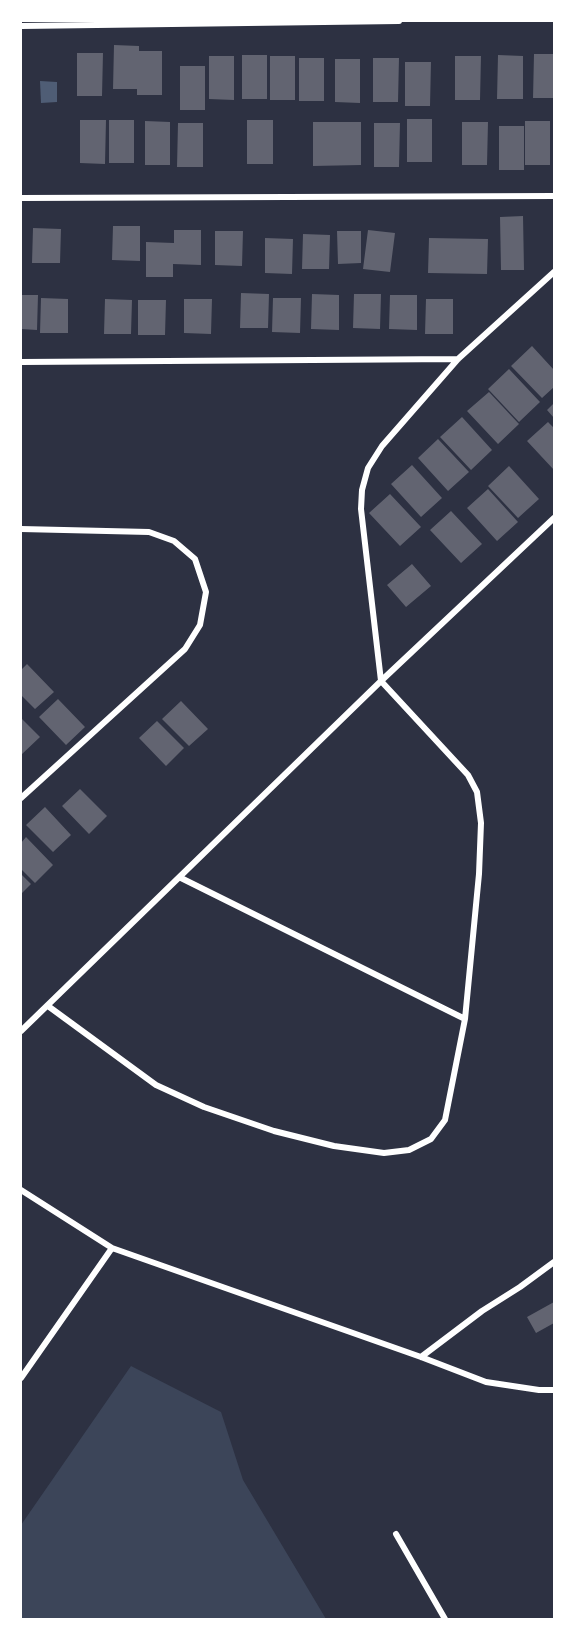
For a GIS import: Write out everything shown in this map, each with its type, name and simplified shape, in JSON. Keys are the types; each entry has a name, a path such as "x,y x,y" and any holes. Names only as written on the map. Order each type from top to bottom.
{"street":[{"path":"21,26 399,21"},
{"path":"21,198 554,196"},
{"path":"48,1006 156,1085 204,1107 274,1131 334,1146 384,1153 409,1150 431,1139 445,1120 465,1019 479,874 481,823 477,792 468,775 381,681 361,509 362,490 368,468 382,446 458,359 554,272"},
{"path":"21,362 458,359"},
{"path":"21,1031 181,878 381,681 554,518"},
{"path":"21,529 149,532 174,541 195,559 206,592 200,625 185,649 21,798"},
{"path":"181,878 465,1019"},
{"path":"21,1190 112,1248 486,1382 554,1390"},
{"path":"21,1378 112,1248"},
{"path":"421,1357 482,1311 528,1282 554,1262"},
{"path":"396,1534 446,1619"}],"shaded area":[{"path":"40,81 57,82 57,102 41,103"},
{"path":"131,1366 221,1412 243,1480 326,1619 21,1619 21,1525"}],"building":[{"path":"114,45 139,46 139,51 162,51 162,95 137,95 137,89 113,89"},
{"path":"77,53 103,53 102,96 77,96"},
{"path":"534,54 554,54 554,98 533,98"},
{"path":"242,55 267,55 267,99 242,99"},
{"path":"498,55 523,56 523,99 497,99"},
{"path":"209,56 234,56 234,100 209,99"},
{"path":"270,56 295,56 295,100 270,100"},
{"path":"455,56 481,56 480,100 455,100"},
{"path":"299,58 324,58 324,101 299,101"},
{"path":"373,58 399,58 398,102 373,102"},
{"path":"335,59 360,59 360,103 335,102"},
{"path":"405,62 431,62 430,106 405,106"},
{"path":"180,66 205,66 205,110 180,110"},
{"path":"407,119 432,119 432,162 407,162"},
{"path":"80,120 106,120 105,164 80,163"},
{"path":"109,120 134,120 134,163 109,163"},
{"path":"247,120 273,120 273,164 247,164"},
{"path":"145,121 170,122 170,165 145,165"},
{"path":"525,121 550,121 550,165 525,165"},
{"path":"313,122 361,122 361,165 313,166"},
{"path":"462,122 488,122 487,165 462,165"},
{"path":"178,123 203,123 203,167 177,167"},
{"path":"374,123 400,123 399,167 374,167"},
{"path":"499,126 524,126 524,170 499,170"},
{"path":"523,216 524,270 501,270 500,217"},
{"path":"113,226 140,226 140,261 112,260"},
{"path":"33,228 61,229 60,263 32,263"},
{"path":"174,230 201,230 201,265 173,264 173,277 146,277 146,242 174,243"},
{"path":"368,230 395,233 390,272 363,269"},
{"path":"215,231 243,231 242,266 215,265"},
{"path":"337,231 361,231 361,263 338,264"},
{"path":"303,234 330,235 329,269 302,269"},
{"path":"265,238 293,239 292,274 265,273"},
{"path":"429,238 488,239 487,274 428,273"},
{"path":"241,293 269,294 268,328 240,328"},
{"path":"312,294 339,295 339,330 311,329"},
{"path":"354,294 381,294 380,329 353,328"},
{"path":"21,295 38,295 37,330 21,329"},
{"path":"390,295 417,295 417,330 389,329"},
{"path":"41,298 68,299 68,333 40,333"},
{"path":"273,298 301,298 300,333 272,332"},
{"path":"105,299 132,300 131,334 104,334"},
{"path":"184,299 212,299 211,334 184,333"},
{"path":"426,299 453,299 453,334 425,334"},
{"path":"138,300 166,300 165,335 138,335"},
{"path":"532,346 554,370 554,387 542,398 511,366"},
{"path":"509,369 540,402 519,422 488,389"},
{"path":"489,392 519,424 498,444 467,411"},
{"path":"554,403 554,418 547,410"},
{"path":"462,417 492,450 471,470 440,437"},
{"path":"548,422 554,428 554,470 527,441"},
{"path":"438,439 469,472 448,491 418,458"},
{"path":"412,465 442,498 421,517 391,484"},
{"path":"509,466 539,499 518,518 488,486"},
{"path":"488,489 518,522 497,541 467,508"},
{"path":"390,494 421,527 400,546 369,513"},
{"path":"451,511 482,544 461,563 430,530"},
{"path":"412,564 431,586 406,607 387,585"},
{"path":"27,664 54,692 35,709 21,695 21,670"},
{"path":"58,699 85,727 66,745 39,717"},
{"path":"181,701 208,729 189,746 162,719"},
{"path":"21,718 40,737 21,755"},
{"path":"157,721 184,748 166,766 139,738"},
{"path":"80,789 107,816 89,834 62,806"},
{"path":"45,807 71,835 53,852 26,825"},
{"path":"26,837 53,865 35,883 21,869 21,843"},
{"path":"21,874 31,884 21,894"},
{"path":"554,1302 554,1323 536,1333 527,1317"}]}
